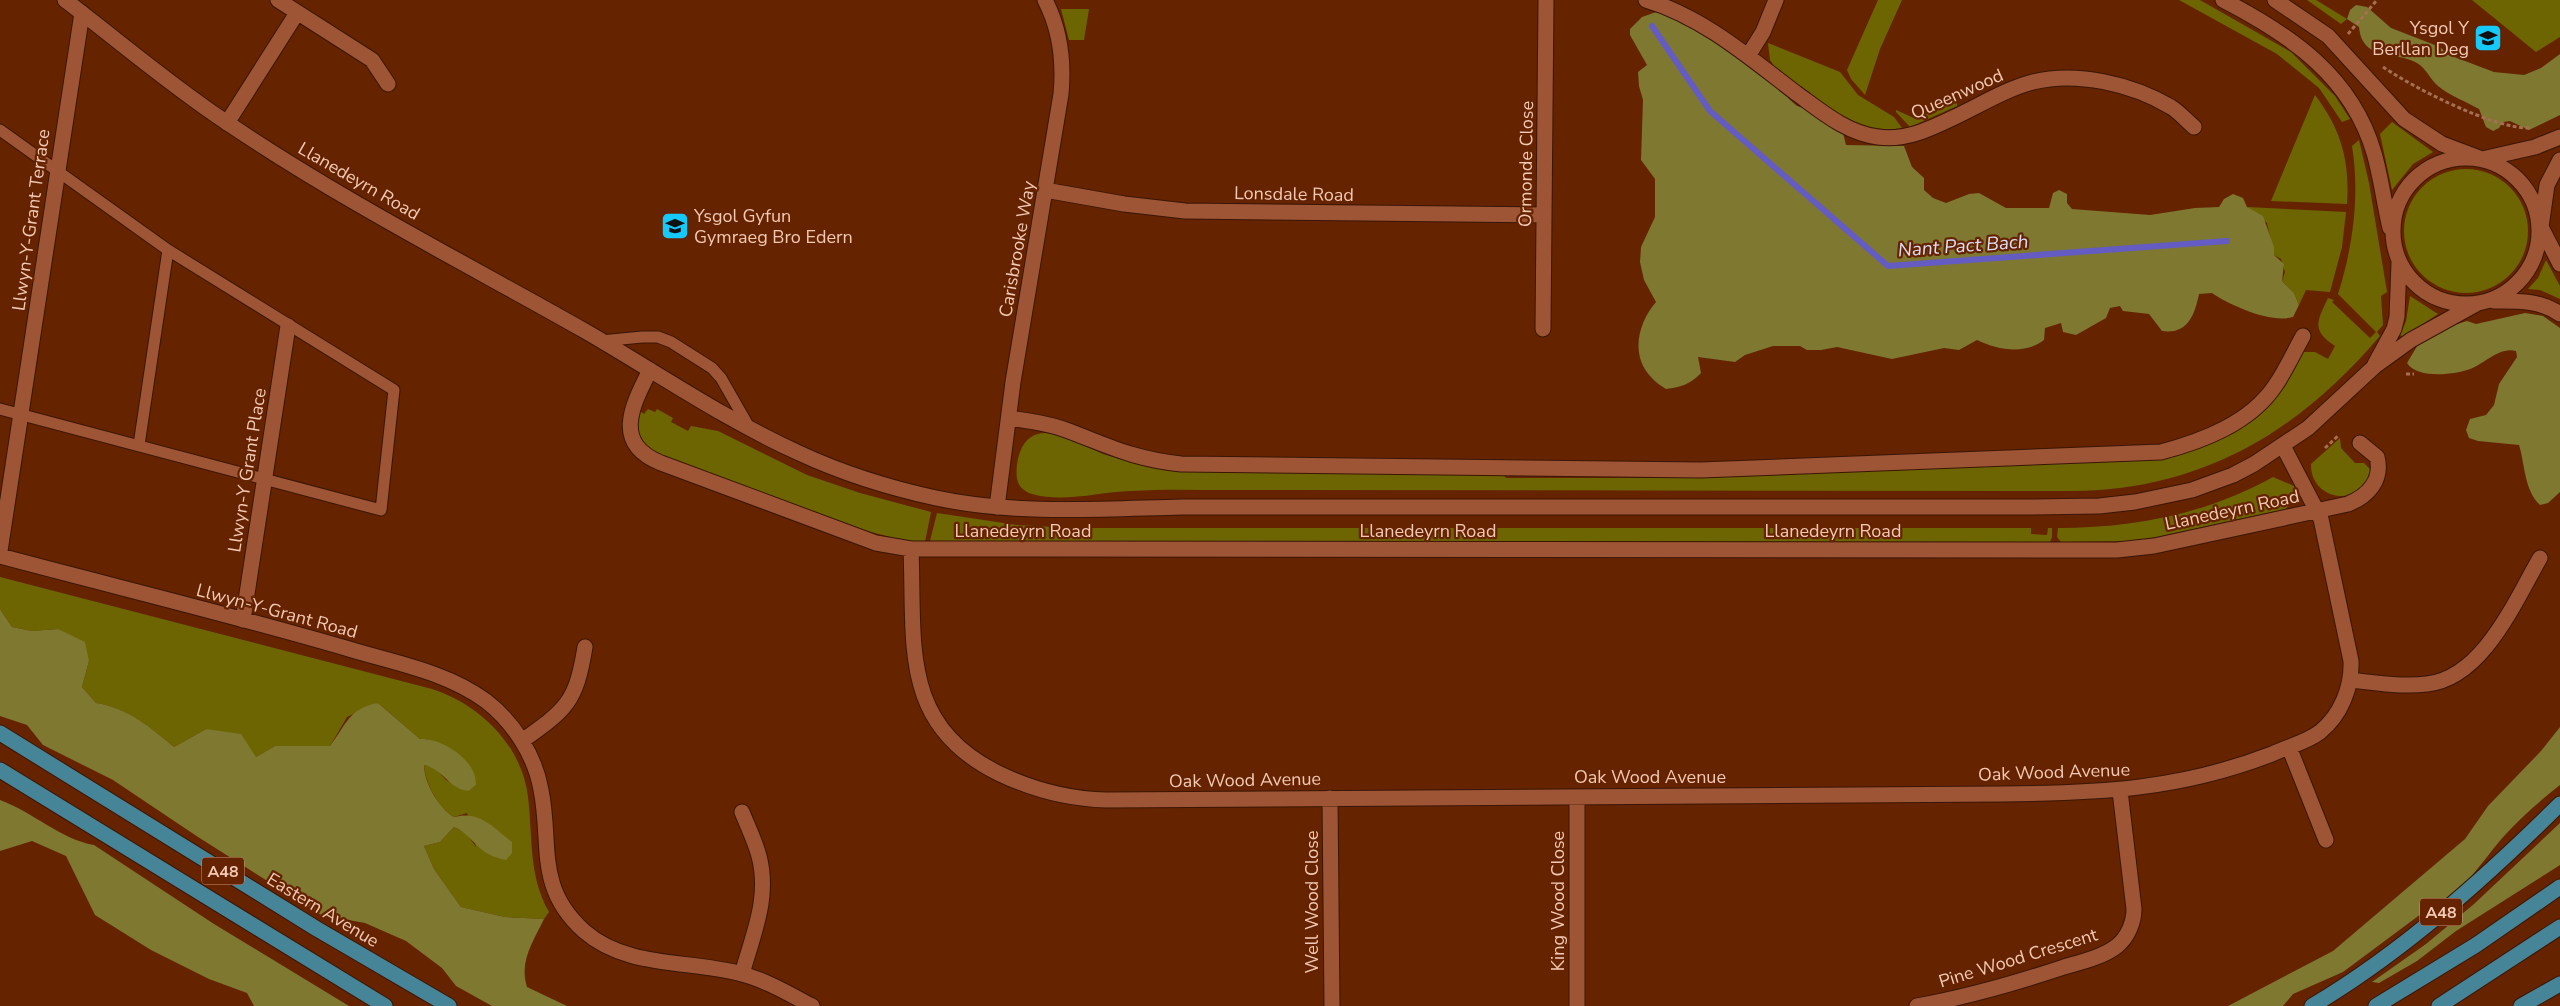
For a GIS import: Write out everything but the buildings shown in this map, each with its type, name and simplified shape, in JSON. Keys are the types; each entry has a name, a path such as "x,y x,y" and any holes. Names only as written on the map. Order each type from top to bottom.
{"highway":[{"name":"Eastern Avenue","path":"0,733 317,929 449,1006"},
{"name":"A48","path":"0,770 385,1006"},
{"name":"A48","path":"2312,1006 2369,968 2428,922 2516,848 2560,804"},
{"name":"A48","path":"2376,1006 2476,945 2560,887"},
{"path":"2439,1006 2560,927"},
{"path":"2521,1006 2560,984"}],"street":[{"name":"Llanedeyrn Road","path":"65,0 169,83 227,124 345,197 601,341 749,427 802,454 865,479 937,498 997,507 1078,509 1182,507 2099,506 2166,497 2202,487 2254,464 2283,446 2325,413 2375,366 2423,332 2483,302"},
{"path":"278,0 372,60 388,84"},
{"name":"Carisbrooke Way","path":"997,507 1009,418 1063,76 1058,38 1045,0"},
{"name":"Ormonde Close","path":"1543,329 1546,0"},
{"name":"Queenwood","path":"1646,0 1664,5 1688,17 1748,56 1834,120 1850,129 1879,138 1907,136 1918,133 2018,87 2052,78 2073,78 2116,85 2171,107 2194,127"},
{"path":"1748,56 1763,32 1776,0"},
{"path":"2223,0 2300,46 2331,74 2351,99 2365,127 2375,155 2392,239 2399,262 2419,288 2440,300 2465,305 2483,302 2534,302 2560,314"},
{"path":"2275,0 2328,36 2393,108 2410,123 2442,144 2504,167 2523,183 2535,204 2540,227 2560,264"},
{"name":"Llwyn-Y-Grant Terrace","path":"0,551 22,415 56,171 82,12"},
{"path":"227,124 298,12"},
{"path":"2392,239 2394,216 2400,198 2415,178 2435,164 2458,158 2482,159 2535,147 2560,137"},
{"path":"2483,302 2511,290 2528,273 2538,251 2547,185 2560,160"},
{"name":"Lonsdale Road","path":"1046,190 1124,204 1185,211 1544,215"},
{"name":"Llanedeyrn Road","path":"2375,366 2394,329 2397,317 2399,262"},
{"name":"Llwyn-Y Grant Place","path":"243,620 288,326"},
{"path":"1009,418 1065,429 1138,458 1181,464 1684,470 2161,452 2190,445 2240,419 2274,387 2303,336"},
{"name":"Llanedeyrn Road","path":"650,370 638,394 630,417 631,437 642,454 661,463 876,542 911,549 2117,550 2154,546 2361,499 2375,483 2379,470 2377,457 2360,443"},
{"name":"Llanedeyrn Road","path":"2283,446 2310,500 2319,510"},
{"name":"Oak Wood Avenue","path":"911,549 914,644 924,697 939,727 949,740 978,762 1037,789 1083,800 2120,791 2210,775 2289,747 2310,738 2324,728 2341,705 2350,680 2352,661 2319,510"},
{"name":"Llwyn-Y-Grant Road","path":"0,556 243,620 453,681 488,703 513,728 530,756 541,790 546,855 550,879 566,911 584,930 606,947 626,954 742,974 812,1006"},
{"path":"2350,680 2411,685 2428,684 2450,678 2488,645 2540,558"},
{"path":"522,741 557,716 566,707 578,683 585,647"},
{"path":"2289,747 2326,840"},
{"name":"Pine Wood Crescent","path":"1917,1006 1958,999 2039,975 2107,952 2123,940 2134,919 2134,909 2120,791"},
{"name":"King Wood Close","path":"1577,797 1577,1006"},
{"name":"Well Wood Close","path":"1330,798 1332,1006"},
{"path":"742,812 759,855 763,880 762,907 742,974"}],"lane":[{"path":"0,130 168,250 394,390 381,510 0,409"},
{"path":"139,445 168,250"},
{"path":"601,341 642,337 658,338 671,342 712,368 721,378 749,427"}],"path":[{"path":"2353,39 2348,34 2377,0"},
{"path":"2377,63 2425,92 2449,102 2510,126 2536,128"},
{"path":"2406,374 2414,374"},
{"path":"2325,448 2339,435"}],"shaded area":[{"path":"1878,0 1902,0 1880,49 1865,95 1851,79 1847,70"},
{"path":"2179,0 2200,0 2291,52 2335,96 2350,119 2342,122 2319,88 2277,54"},
{"path":"2307,0 2316,0 2347,19 2341,24"},
{"path":"2472,0 2560,0 2560,37 2536,52"},
{"path":"2356,5 2367,7 2391,28 2440,47 2449,55 2494,72 2524,75 2541,68 2560,54 2560,115 2529,130 2510,121 2503,122 2499,128 2493,131 2486,127 2479,109 2443,90 2417,63 2369,48 2362,39 2359,27 2347,19 2350,10"},
{"path":"1061,9 1089,9 1084,40 1069,40"},
{"path":"1662,10 1671,11 1682,24 1702,29 1780,86 1789,99 1797,106 1820,113 1842,129 1846,145 1904,146 1912,167 1924,178 1924,190 1933,198 1946,203 1969,194 1979,193 2006,208 2049,208 2053,193 2059,190 2067,194 2067,203 2072,209 2150,215 2195,208 2219,207 2224,199 2233,194 2243,198 2247,207 2263,216 2274,247 2274,255 2284,264 2282,281 2294,293 2299,305 2293,317 2274,318 2240,308 2212,293 2199,294 2189,322 2178,330 2162,331 2149,314 2123,311 2120,306 2110,308 2106,318 2076,335 2063,332 2061,323 2045,328 2044,340 2028,348 2002,348 1977,340 1959,350 1944,348 1892,359 1837,347 1807,350 1800,346 1773,346 1745,355 1735,362 1698,357 1701,373 1697,377 1685,384 1666,389 1654,381 1640,359 1639,339 1641,329 1656,302 1644,280 1640,262 1641,247 1655,217 1655,179 1641,160 1643,100 1638,72 1647,65 1630,35 1630,29 1642,17"},
{"path":"1768,43 1840,72 1858,95 1894,117 1902,128 1883,129 1866,126 1834,112 1775,67 1770,60"},
{"path":"2315,95 2331,120 2342,146 2347,174 2347,204 2271,201"},
{"path":"1957,98 1957,106 1910,127 1896,112 1896,110 1916,119"},
{"path":"2392,122 2433,152 2413,164 2392,190 2380,134"},
{"path":"2359,140 2369,183 2387,292 2381,296 2383,325 2377,332 2380,336 2353,366 2325,392 2265,438 2197,470 2160,481 2120,488 2077,491 1143,490 1056,497 1032,494 1020,486 1017,479 1019,455 1027,441 1036,435 1047,433 1071,439 1103,454 1151,467 1503,474 1506,478 1698,478 2127,460 2219,436 2303,352 2315,352 2328,359 2335,346 2322,335 2318,324 2328,298 2334,300 2332,302 2370,338 2376,332 2338,294 2348,258 2354,221 2355,183 2352,146"},
{"path":"2466,169 2490,174 2510,187 2523,207 2528,231 2523,255 2510,275 2490,288 2466,293 2442,288 2422,275 2409,255 2404,231 2409,207 2422,187 2442,174"},
{"path":"2247,207 2346,212 2342,247 2330,292 2306,290 2299,305 2294,293 2282,281 2285,272 2281,259 2274,255 2267,223"},
{"path":"2546,260 2560,286 2560,299 2540,290 2528,289 2538,278"},
{"path":"2410,296 2438,314 2403,337 2400,335 2406,321"},
{"path":"2525,313 2543,316 2560,328 2560,492 2548,503 2540,505 2528,484 2519,445 2478,441 2469,438 2466,430 2470,419 2486,415 2494,405 2499,384 2517,357 2516,351 2504,351 2470,369 2446,374 2419,372 2407,363 2419,343 2435,331 2467,321 2476,324"},
{"path":"648,409 655,412 657,409 673,418 671,422 688,431 691,426 718,431 807,475 860,493 931,512 925,542 906,541 867,531 655,453 644,445 638,431 640,411 644,414"},
{"path":"2340,438 2341,448 2355,463 2364,463 2371,470 2366,483 2357,492 2339,496 2330,494 2316,483 2312,474 2311,464"},
{"path":"2273,477 2294,486 2294,499 2285,509 2131,541 2061,542 2057,537 2058,528 2142,522 2196,509 2222,501"},
{"path":"937,513 1017,525 1073,528 2031,528 2031,534 2047,535 2048,528 2052,528 2052,537 2050,542 930,541"},
{"path":"0,577 432,689 466,705 495,729 517,760 524,778 528,797 534,870 542,898 549,912 544,919 505,917 461,907 434,869 424,846 440,842 454,827 467,834 476,847 467,813 454,817 448,813 433,794 424,765 434,767 446,780 469,791 476,785 474,777 470,768 456,753 437,743 420,739 378,703 347,717 330,746 275,746 256,757 206,729 174,747 138,719 118,709 96,703 82,687 89,661 58,629 32,631 12,627 0,609"},
{"path":"0,609 12,627 32,631 58,629 85,642 89,661 82,687 96,703 118,709 138,719 174,747 206,729 241,734 256,757 275,746 330,746 354,713 368,705 378,703 420,739 438,742 457,752 471,767 476,785 469,791 462,790 436,770 424,765 433,794 443,808 454,817 471,816 485,821 492,826 512,842 512,853 506,860 488,854 462,831 454,827 440,842 424,846 434,869 461,907 505,917 544,919 526,960 525,978 527,987 567,1006 492,1006 456,986 442,968 406,941 365,923 321,915 198,837 113,780 43,745 27,725 0,716"},
{"path":"2560,727 2560,785 2511,828 2459,890 2437,906 2425,911 2343,972 2293,994 2283,1006 2228,1006 2333,951 2465,839 2488,806 2541,751"},
{"path":"0,800 70,837 94,845 214,924 349,1006 254,1006 247,993 209,979 151,950 95,915 66,856 32,841 0,851"},
{"path":"2560,823 2560,865 2456,931 2417,961 2379,983 2372,982 2426,944 2474,904"}],"waterway":[{"name":"Nant Pact Bach","path":"1652,26 1710,111 1888,266 2227,241"}],"place":[{"name":"Ysgol Y Berllan Deg","path":"2488,38"},
{"name":"Ysgol Gyfun Gymraeg Bro Edern","path":"675,226"}]}
